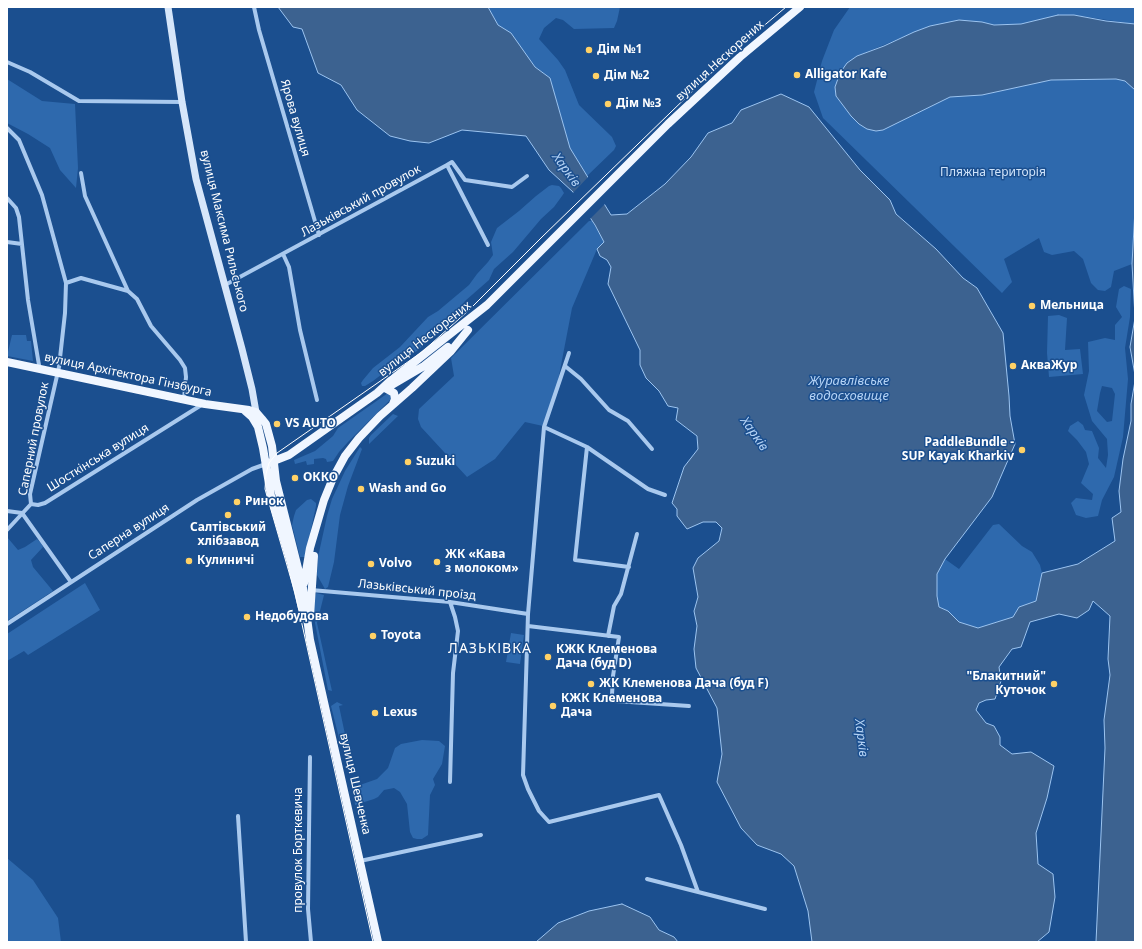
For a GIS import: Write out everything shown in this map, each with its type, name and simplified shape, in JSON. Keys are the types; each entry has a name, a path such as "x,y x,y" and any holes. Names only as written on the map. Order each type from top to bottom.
{"main road":[{"name":"вулиця Максима Рильського","path":"168,7 182,102 196,179 252,389 255,416 262,442 270,463"},
{"name":"вулиця Нескорених","path":"382,390 389,382 465,327 668,124 740,57 800,7"},
{"path":"393,404 424,366 465,327"},
{"path":"307,589 308,558 318,520 331,483 345,456 359,438 393,404 451,351 465,327"},
{"name":"вулиця Архітектора Гінзбурга","path":"7,362 205,404 244,409"},
{"name":"вулиця Нескорених","path":"270,463 289,455 382,390 424,366"},
{"path":"382,390 394,393 395,399 393,404"},
{"name":"вулиця Максима Рильського","path":"244,409 255,416"},
{"name":"вулиця Шевченка","path":"270,463 296,556 307,589 309,631"},
{"name":"вулиця Шевченка","path":"270,463 271,496 309,631 378,942"},
{"path":"304,614 318,520"},
{"path":"296,556 301,560 308,558"},
{"path":"291,563 299,585 307,589"}],"street":[{"name":"Ярова вулиця","path":"254,7 259,30 319,235"},
{"path":"7,62 30,72 79,101 182,102"},
{"name":"Саперний провулок","path":"7,128 19,140 42,194 66,283 65,314 57,373 30,494 31,504"},
{"path":"488,246 447,165 452,162 465,180 496,185 512,187 527,176"},
{"name":"Лазьківський провулок","path":"225,284 319,235 447,165"},
{"path":"80,173 85,196 128,291 137,299 150,326 180,360 185,368 186,377 184,399"},
{"path":"7,198 16,208 19,217 28,300 38,368"},
{"path":"7,242 22,244"},
{"path":"283,254 289,267 300,330 317,400"},
{"path":"66,283 81,278 128,291"},
{"path":"570,353 544,427 528,614 523,775 539,811 549,822 659,795 681,845 698,892"},
{"path":"565,366 581,379 609,410 628,421 652,449"},
{"name":"Шосткінська вулиця","path":"31,504 38,505 45,503 205,404"},
{"path":"544,427 587,447 648,489 665,495"},
{"path":"587,447 575,560 629,567"},
{"name":"Саперна вулиця","path":"7,624 216,489 257,466 270,463"},
{"path":"7,530 31,504"},
{"path":"7,511 22,513 71,582"},
{"path":"608,636 614,606 621,594 638,534"},
{"name":"Лазьківський проїзд","path":"307,589 450,602 528,614"},
{"path":"450,602 458,631 453,673 450,782"},
{"path":"528,626 618,637 612,689 612,695 615,701 690,706"},
{"name":"провулок Борткевича","path":"310,757 308,909 311,942"},
{"path":"238,816 246,942"},
{"path":"360,861 481,836"},
{"path":"647,879 765,909"}],"green space":[{"path":"488,7 620,7 614,28 574,29 563,20 556,18 544,28 539,39 565,70 579,105 612,137 616,146 614,150 587,176 570,148 550,78 535,67 498,25"},
{"name":"Пляжна територія","path":"850,7 1135,7 1135,24 1074,15 1058,15 1021,24 994,25 982,22 930,26 857,56 836,96 851,116 950,97 982,95 1051,80 1116,79 1125,81 1135,90 1135,209 1132,264 1114,271 1111,287 1105,291 1098,290 1091,283 1083,259 1074,251 1052,255 1044,252 1039,238 1004,259 1012,282 1002,293 823,118 814,92 822,61 834,30"},
{"path":"7,79 42,101 75,104 78,168 76,188 60,170 50,148 7,123"},
{"path":"552,185 559,186 564,193 554,207 541,219 513,252 494,269 489,280 465,301 417,351 399,361 373,381 365,386 362,386 361,383 373,368 400,347 428,317 438,311 469,285 493,255 491,242 497,228"},
{"path":"589,221 592,221 604,242 597,249 572,308 557,386 543,426 525,422 495,459 467,477 421,427 418,419 419,409 454,376 451,358"},
{"path":"1124,286 1131,289 1130,317 1125,348 1128,379 1123,437 1114,477 1102,500 1098,516 1086,518 1076,515 1071,503 1076,498 1092,500 1093,494 1081,483 1089,464 1086,452 1068,431 1070,426 1078,421 1083,425 1085,430 1092,431 1099,448 1098,458 1106,468 1108,455 1107,439 1092,421 1084,395 1089,371 1088,342 1105,338 1115,340 1115,325 1122,317 1116,307 1119,289","holes":["1102,386 1112,388 1115,394 1112,421 1107,422 1097,411"]},
{"path":"1059,315 1067,318 1065,350 1080,349 1083,374 1049,377 1047,353 1048,316"},
{"path":"12,335 26,335 27,341 31,341 33,361 7,356"},
{"path":"388,393 393,397 348,442 333,461 327,462 326,459 323,458 314,459 314,464 307,465 306,461 295,464 294,460 315,451 333,436 338,428"},
{"path":"393,414 398,416 369,444 369,438 371,435"},
{"path":"360,447 362,449 348,486 340,515 334,562 328,587 325,589 317,575 318,557 327,516 332,499 345,471"},
{"path":"311,499 316,503 316,506 305,557 300,557 292,525 296,510 307,500"},
{"path":"999,524 1022,546 1032,552 1040,565 1042,573 1036,601 1019,607 1013,617 978,628 959,622 948,611 939,607 937,596 937,574 945,559 959,569 993,525"},
{"path":"7,537 18,550 37,539 41,543 43,547 31,560 33,567 53,591 7,621"},
{"path":"85,583 100,610 28,655 24,651 7,661 7,634"},
{"path":"316,593 324,595 317,623 332,691 328,690 315,623 313,603"},
{"path":"511,633 524,635 520,664 506,662"},
{"path":"337,702 343,705 339,706 346,739 350,742 346,745 340,742 331,706"},
{"path":"422,740 439,741 445,746 442,764 433,779 435,785 430,795 428,835 422,839 417,839 413,838 410,832 407,804 400,792 394,788 384,790 378,797 355,805 354,793 360,785 377,779 388,768 395,748 401,744"},
{"path":"7,858 33,880 58,918 61,942 7,942"}],"water":[{"name":"Журавлівське водосховище","path":"278,7 488,7 498,25 511,33 535,67 550,78 570,148 611,215 627,214 665,184 691,157 708,133 732,123 741,110 781,94 809,107 860,170 890,200 896,214 936,249 963,278 977,288 1003,333 1010,416 1015,444 992,497 945,559 937,574 937,596 939,607 948,611 959,622 978,628 1013,617 1019,607 1036,601 1042,573 1078,564 1115,541 1112,518 1121,512 1119,491 1123,459 1131,421 1131,404 1135,381 1135,942 1096,942 1105,748 1104,720 1110,675 1108,659 1110,616 1093,601 1089,610 1077,618 1059,614 1030,622 1021,647 1012,649 999,667 1001,681 995,699 986,700 979,703 976,710 986,723 994,726 1000,737 1000,745 1012,754 1031,752 1054,766 1047,798 1036,833 1038,864 1053,874 1055,897 1049,932 1037,942 812,942 808,911 794,866 781,854 757,845 741,828 717,782 722,754 717,708 696,668 694,649 697,626 694,611 698,597 693,568 698,558 719,541 722,528 716,522 703,522 687,529 677,516 677,509 672,503 684,467 698,449 697,436 676,420 678,408 668,406 659,391 646,378 640,365 640,350 608,284 611,267 607,260 600,256 597,249 604,242 595,225 573,192 549,170 526,136 462,130 429,143 410,141 390,136 357,110 341,85 318,73 302,29 293,27"},
{"path":"1058,15 1074,15 1106,21 1135,24 1135,90 1125,81 1116,79 1051,80 982,95 950,97 883,130 876,131 867,129 859,124 836,96 835,87 840,73 847,63 857,56 930,26 959,20 982,22 994,25 1021,24"},
{"path":"1135,209 1135,317 1132,264"},
{"path":"1135,318 1135,375 1130,347"},
{"path":"622,904 650,917 659,930 674,937 678,942 536,942 558,923 589,911"}],"pier":[{"path":"589,176 606,203 589,220 572,194"}],"tram line":[{"path":"373,942 295,593 265,489 266,474 269,463 277,453 422,352 469,310 734,51 786,7"}],"place":[{"name":"Дім №1","path":"589,50"},
{"name":"Alligator Kafe","path":"797,75"},
{"name":"Дім №2","path":"596,76"},
{"name":"Дім №3","path":"608,104"},
{"name":"Мельница","path":"1032,306"},
{"name":"АкваЖур","path":"1013,366"},
{"name":"VS AUTO","path":"277,424"},
{"name":"PaddleBundle - SUP Kayak Kharkiv","path":"1022,450"},
{"name":"Suzuki","path":"408,462"},
{"name":"ОККО","path":"295,478"},
{"name":"Wash and Go","path":"361,489"},
{"name":"Ринок","path":"237,502"},
{"name":"Салтівський хлібзавод","path":"228,515"},
{"name":"Кулиничі","path":"189,561"},
{"name":"ЖК «Кава з молоком»","path":"437,562"},
{"name":"Volvo","path":"371,564"},
{"name":"Недобудова","path":"247,617"},
{"name":"Toyota","path":"373,636"},
{"name":"КЖК Клеменова Дача (буд D)","path":"548,657"},
{"name":"ЖК Клеменова Дача (буд F)","path":"591,684"},
{"name":"\"Блакитний\" Куточок","path":"1054,684"},
{"name":"КЖК Клеменова Дача","path":"553,706"},
{"name":"Lexus","path":"375,713"}],"district":[{"name":"ЛАЗЬКІВКА","path":"490,649"}],"water label":[{"name":"Харків","path":"566,170"},
{"name":"Харків","path":"754,434"},
{"name":"Харків","path":"861,738"}]}
